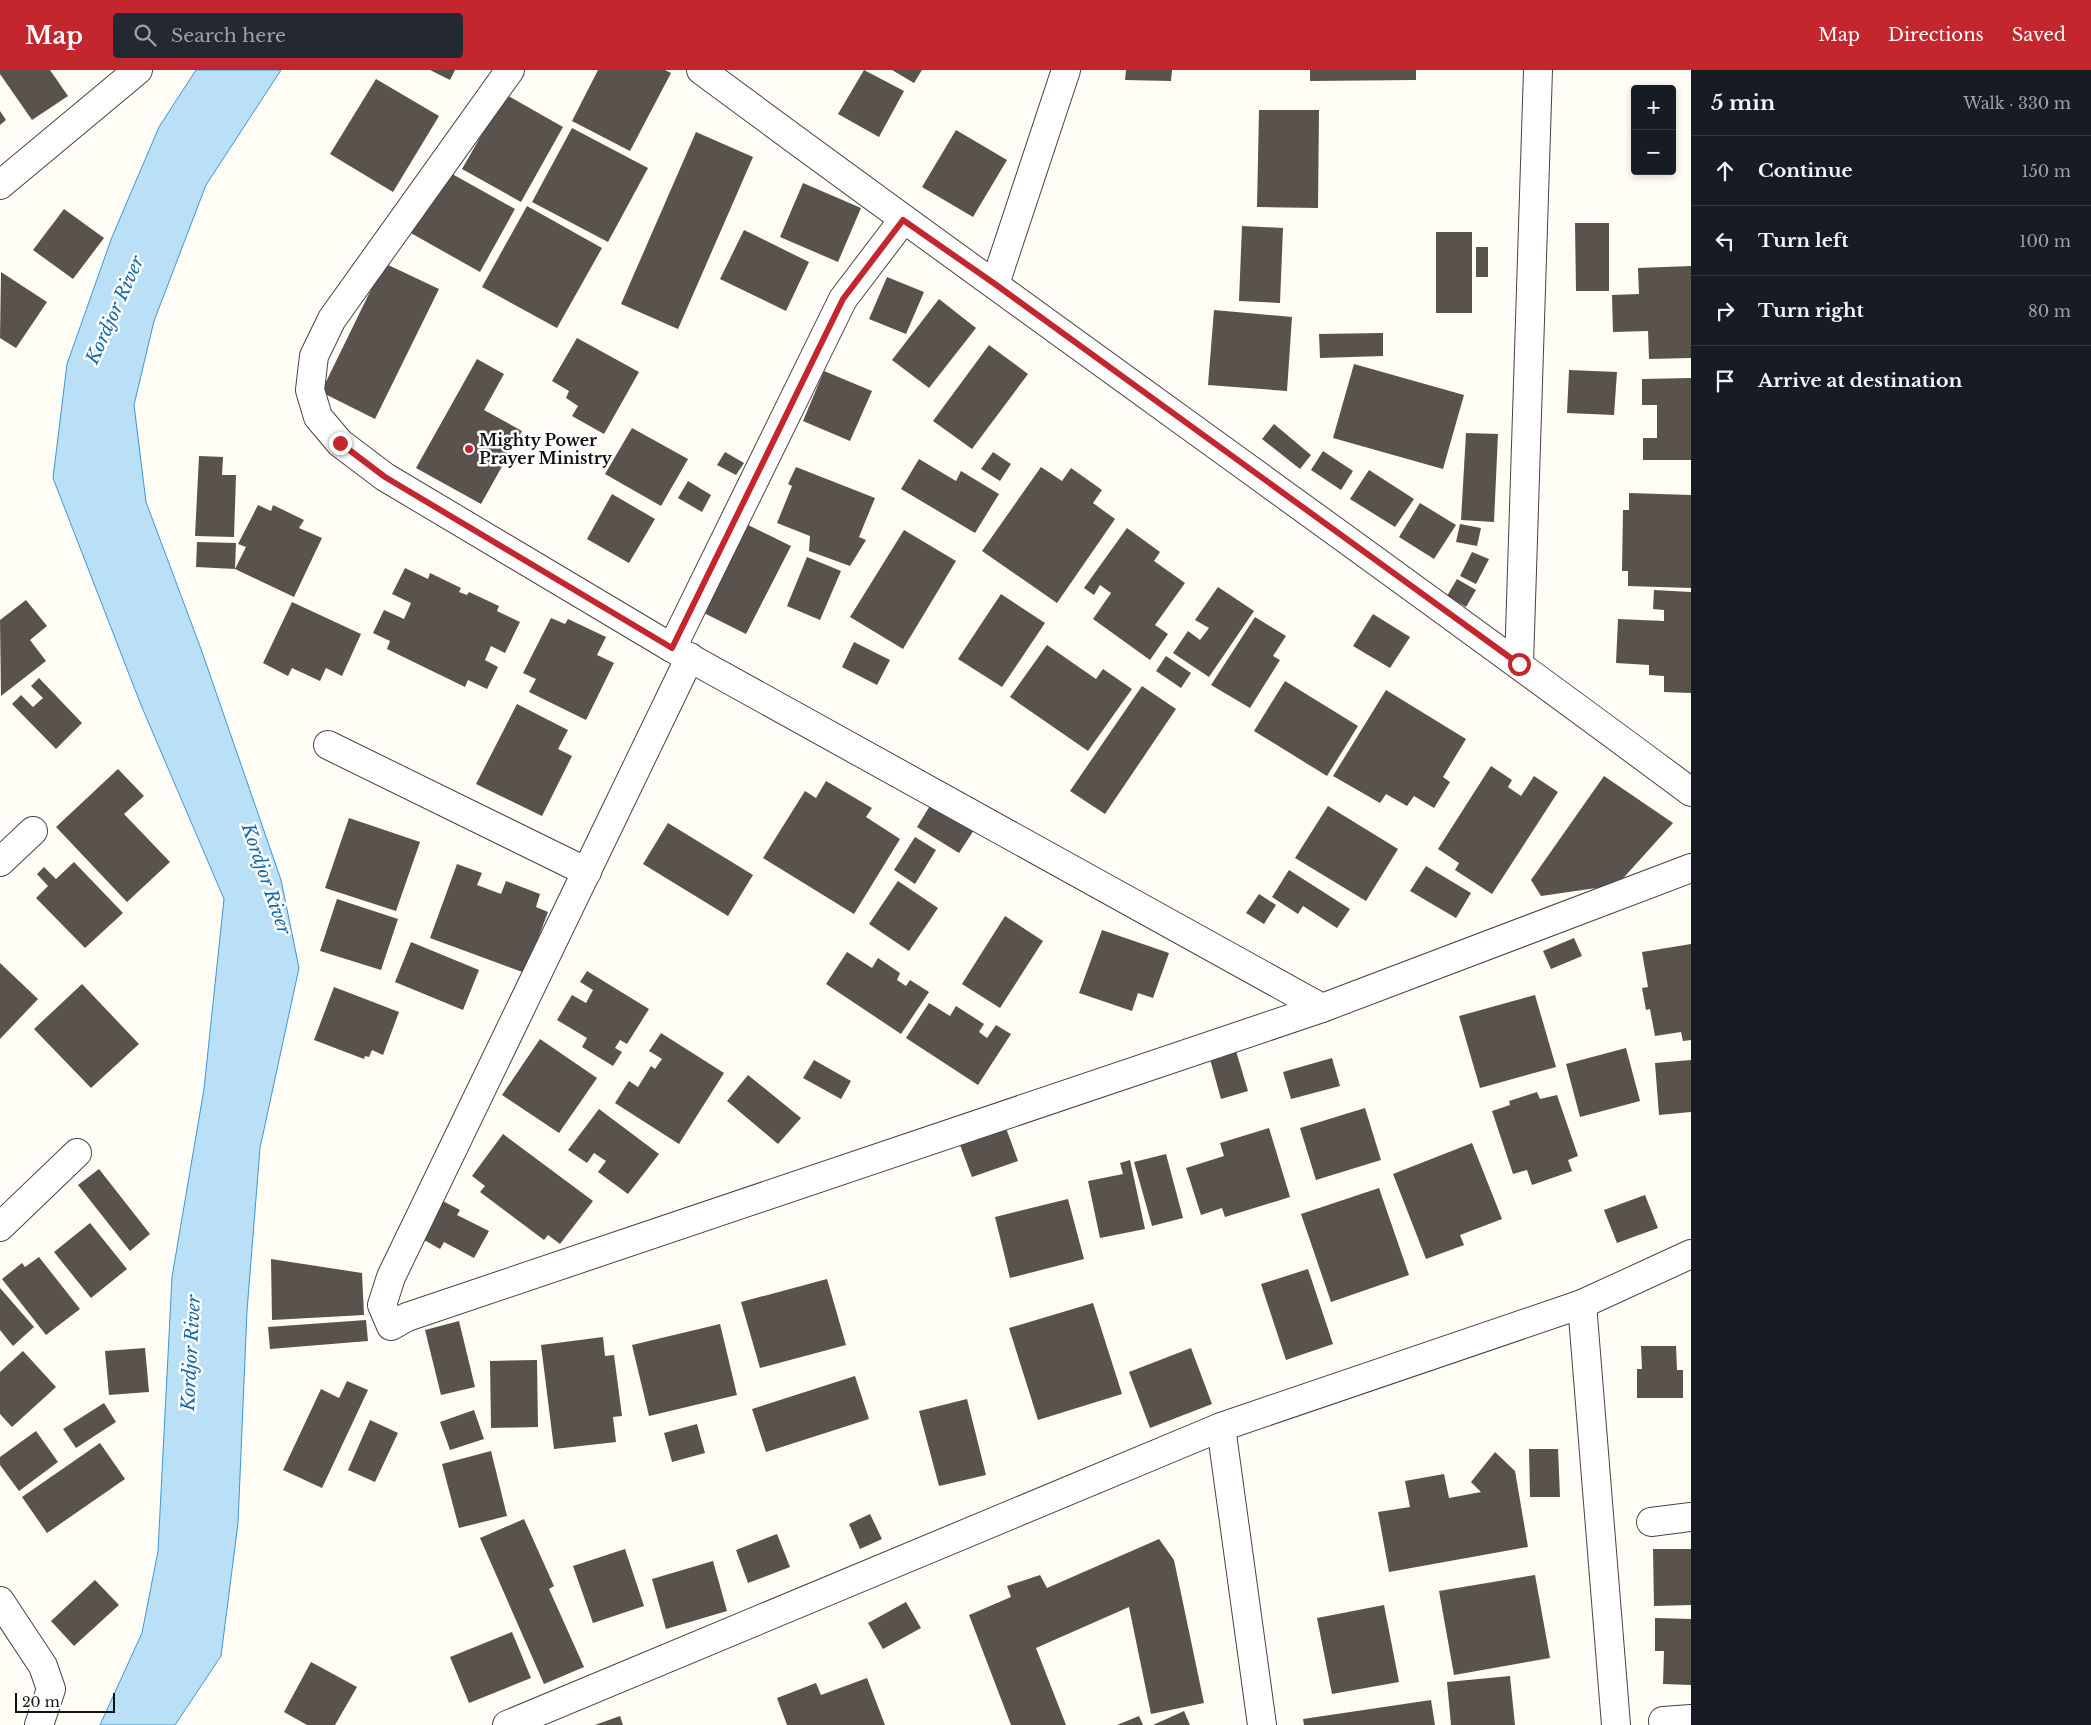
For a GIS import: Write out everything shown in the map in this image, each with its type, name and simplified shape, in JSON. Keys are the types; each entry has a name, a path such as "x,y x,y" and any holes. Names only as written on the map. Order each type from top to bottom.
{"street":[{"path":"0,185 138,70"},
{"path":"510,70 332,319 314,356 310,390 318,417 340,443 385,477 681,653 1322,1008"},
{"path":"700,70 903,220 995,284 1519,664 1691,792"},
{"path":"995,284 1066,70"},
{"path":"1519,664 1538,70"},
{"path":"903,220 843,299 681,653 587,872 391,1277 382,1305 391,1326 416,1314 1322,1008 1691,868"},
{"path":"328,745 587,872"},
{"path":"0,862 33,831"},
{"path":"0,1227 77,1153"},
{"path":"508,1725 1221,1427 1582,1304 1691,1254"},
{"path":"1582,1304 1616,1725"},
{"path":"1221,1427 1262,1725"},
{"path":"1651,1522 1691,1517"},
{"path":"0,1602 43,1666 51,1689 40,1725"},
{"path":"1663,1721 1691,1719"}],"water":[{"name":"Kordjor River","path":"196,70 281,70 206,185 154,321 134,405 146,502 201,649 281,880 299,968 260,1148 247,1311 238,1523 221,1656 175,1725 100,1725 142,1633 158,1551 172,1277 204,1089 224,899 141,705 53,478 67,364 112,237 159,127"}],"building":[{"path":"0,70 50,70 68,96 32,120 0,74"},
{"path":"430,70 455,70 450,80"},
{"path":"598,70 665,70 671,73 630,151 572,121"},
{"path":"864,70 904,91 879,137 838,114"},
{"path":"892,70 922,70 914,83"},
{"path":"1126,70 1172,70 1171,81 1125,80"},
{"path":"1310,70 1416,70 1416,80 1310,81"},
{"path":"376,79 439,116 393,192 330,154"},
{"path":"505,94 563,127 521,202 462,169"},
{"path":"1259,110 1319,110 1318,208 1257,207"},
{"path":"0,111 6,120 0,125"},
{"path":"572,128 648,168 608,242 532,202"},
{"path":"956,130 1007,160 973,217 922,187"},
{"path":"696,132 753,157 678,329 621,304"},
{"path":"445,170 515,209 480,272 409,232"},
{"path":"803,183 861,208 838,262 780,237"},
{"path":"527,206 602,248 557,328 482,287"},
{"path":"64,209 104,238 73,279 33,250"},
{"path":"1575,223 1609,223 1609,291 1576,291"},
{"path":"1242,226 1283,228 1280,303 1239,301"},
{"path":"744,230 809,262 786,311 720,279"},
{"path":"1436,232 1472,232 1472,313 1436,313"},
{"path":"1476,247 1488,247 1488,277 1476,277"},
{"path":"384,263 439,289 375,419 321,392"},
{"path":"1691,266 1691,358 1649,359 1648,331 1613,332 1612,295 1639,294 1638,268"},
{"path":"1,272 47,302 16,348 0,338"},
{"path":"887,277 924,292 906,334 869,319"},
{"path":"939,299 976,328 929,388 892,360"},
{"path":"1214,310 1292,317 1287,391 1208,385"},
{"path":"1383,333 1383,356 1320,358 1319,334"},
{"path":"577,338 639,372 604,434 572,416 578,406 566,398 569,391 552,381"},
{"path":"989,345 1028,374 972,449 933,421"},
{"name":"Mighty Power Prayer Ministry","path":"477,359 504,374 484,410 522,431 481,504 416,468"},
{"path":"1354,364 1464,395 1443,469 1333,438"},
{"path":"1569,370 1617,372 1614,415 1567,413"},
{"path":"824,371 872,391 850,441 803,421"},
{"path":"1691,378 1691,460 1643,460 1643,438 1657,438 1657,405 1642,405 1642,379"},
{"path":"1274,424 1311,455 1300,469 1262,439"},
{"path":"632,428 688,459 661,506 605,474"},
{"path":"1466,433 1498,434 1494,522 1461,520"},
{"path":"1323,451 1353,471 1341,490 1311,470"},
{"path":"725,452 744,463 736,475 717,465"},
{"path":"993,452 1011,464 1000,481 981,469"},
{"path":"199,456 223,457 222,475 236,475 234,537 195,536"},
{"path":"919,459 956,481 961,471 999,494 975,533 901,489"},
{"path":"796,467 875,498 859,537 866,540 850,566 809,551 810,536 777,523 792,486 788,484"},
{"path":"1041,467 1062,481 1071,468 1102,490 1093,503 1115,519 1057,603 982,551"},
{"path":"1369,470 1414,499 1395,527 1350,499"},
{"path":"688,481 711,495 702,512 678,498"},
{"path":"1629,493 1691,495 1691,588 1628,586 1628,571 1622,571 1623,510 1629,510"},
{"path":"612,494 655,519 629,563 587,539"},
{"path":"1420,503 1456,525 1434,559 1399,537"},
{"path":"258,505 271,511 273,505 304,520 299,528 322,538 294,597 235,569 246,547 238,544"},
{"path":"1460,524 1481,528 1477,546 1456,542"},
{"path":"748,525 791,546 746,634 704,613"},
{"path":"1127,528 1160,552 1154,561 1185,583 1155,625 1168,634 1150,660 1093,619 1111,593 1100,585 1094,595 1084,588"},
{"path":"904,530 956,561 903,649 850,617"},
{"path":"197,542 236,543 235,569 196,567"},
{"path":"1472,552 1489,559 1476,584 1460,576"},
{"path":"807,557 841,571 820,620 787,606"},
{"path":"405,568 428,579 430,573 461,588 459,592 467,595 469,592 499,606 497,611 520,622 505,653 491,646 485,660 498,667 487,689 468,680 465,687 387,649 390,641 373,633 384,610 404,619 411,603 392,594"},
{"path":"1457,579 1476,590 1466,607 1447,596"},
{"path":"1218,587 1254,611 1209,677 1173,653 1188,631 1200,640 1209,628 1195,620"},
{"path":"1654,590 1691,592 1691,693 1664,692 1664,676 1649,675 1649,665 1616,663 1618,619 1664,621 1664,610 1653,609"},
{"path":"1001,594 1045,623 1002,687 958,659"},
{"path":"26,600 47,626 30,640 46,661 1,696 0,620"},
{"path":"292,602 361,634 342,676 326,668 320,681 292,668 288,676 263,663"},
{"path":"1373,614 1410,637 1390,668 1353,646"},
{"path":"1255,617 1286,636 1273,656 1280,660 1250,708 1211,685"},
{"path":"551,618 565,624 568,619 606,637 597,655 614,663 586,720 529,692 536,679 523,673"},
{"path":"854,642 890,660 877,685 842,667"},
{"path":"1047,645 1096,679 1103,669 1132,689 1088,751 1010,697"},
{"path":"1166,656 1191,673 1181,688 1156,671"},
{"path":"39,678 82,723 56,749 12,704 21,695 33,707 43,698 31,686"},
{"path":"1285,681 1358,726 1327,776 1254,731"},
{"path":"1142,686 1176,709 1105,814 1070,791"},
{"path":"1386,690 1466,739 1443,777 1450,782 1434,808 1414,796 1407,806 1386,794 1380,803 1333,776"},
{"path":"517,704 568,730 558,749 572,756 542,816 476,784"},
{"path":"1491,766 1512,780 1508,787 1521,796 1534,776 1558,792 1492,894 1455,870 1459,863 1438,849"},
{"path":"118,769 144,796 124,814 170,862 127,902 56,827"},
{"path":"1604,776 1673,823 1617,885 1541,896 1531,880"},
{"path":"826,781 872,808 866,817 900,839 854,914 763,858 805,791 816,798"},
{"path":"931,804 974,830 959,853 917,827"},
{"path":"1328,806 1398,849 1366,901 1295,858"},
{"path":"349,818 420,842 396,911 325,888"},
{"path":"668,823 753,875 728,916 643,864"},
{"path":"915,837 936,850 915,884 894,870"},
{"path":"74,862 123,913 85,948 36,898 48,886 37,874 44,867 56,879"},
{"path":"457,864 482,873 477,885 501,894 506,881 540,894 536,907 548,912 525,973 430,938"},
{"path":"1426,866 1471,893 1456,918 1410,891"},
{"path":"1289,870 1350,909 1337,928 1303,906 1298,914 1272,897"},
{"path":"898,881 938,908 909,951 869,924"},
{"path":"1259,894 1276,905 1264,924 1246,913"},
{"path":"337,899 398,919 381,970 320,951"},
{"path":"1005,916 1043,941 1000,1008 962,984"},
{"path":"1102,930 1169,953 1153,998 1138,993 1132,1011 1079,993"},
{"path":"1574,938 1582,956 1551,969 1543,951"},
{"path":"411,942 479,970 463,1010 395,982"},
{"path":"1691,944 1691,1040 1683,1041 1681,1032 1655,1036 1650,1009 1646,1010 1642,988 1648,987 1642,952"},
{"path":"847,952 872,968 878,958 900,973 897,980 906,986 910,980 929,992 901,1034 826,984"},
{"path":"0,963 38,999 0,1039"},
{"path":"587,971 649,1009 627,1044 620,1040 615,1048 622,1052 613,1066 582,1047 587,1038 557,1020 572,995 586,1003 593,990 580,982"},
{"path":"82,984 139,1044 91,1088 34,1029"},
{"path":"334,987 399,1012 383,1055 372,1050 369,1057 365,1056 364,1059 314,1040"},
{"path":"1535,995 1556,1067 1480,1088 1459,1016"},
{"path":"929,1003 950,1016 956,1006 984,1024 979,1032 987,1038 996,1025 1011,1034 978,1085 906,1038"},
{"path":"661,1033 724,1073 679,1144 615,1103 629,1081 638,1087 651,1066 655,1069 662,1059 649,1051"},
{"path":"540,1039 597,1078 559,1133 502,1095"},
{"path":"1626,1048 1640,1101 1580,1117 1566,1064"},
{"path":"1236,1051 1248,1091 1221,1099 1210,1059"},
{"path":"1332,1058 1340,1086 1291,1099 1283,1072"},
{"path":"814,1060 851,1081 841,1099 803,1078"},
{"path":"1691,1060 1691,1112 1659,1115 1655,1063"},
{"path":"748,1075 801,1118 778,1144 727,1101"},
{"path":"1537,1092 1540,1099 1557,1095 1578,1156 1568,1160 1572,1171 1532,1185 1527,1170 1513,1174 1492,1111 1510,1105 1509,1101"},
{"path":"1365,1108 1381,1160 1316,1180 1300,1128"},
{"path":"599,1109 659,1154 628,1194 598,1172 606,1161 594,1153 587,1163 568,1150"},
{"path":"1006,1128 1018,1161 972,1177 960,1145"},
{"path":"1269,1128 1290,1197 1225,1217 1222,1208 1201,1215 1186,1168 1224,1156 1220,1143"},
{"path":"503,1134 593,1201 560,1244 548,1235 544,1240 480,1192 485,1186 472,1176"},
{"path":"1472,1143 1502,1219 1460,1235 1464,1245 1426,1259 1393,1174"},
{"path":"1166,1154 1183,1218 1152,1226 1134,1162"},
{"path":"1130,1160 1145,1229 1100,1238 1088,1181 1123,1174 1120,1163"},
{"path":"99,1169 150,1234 130,1251 78,1185"},
{"path":"1379,1188 1409,1275 1331,1302 1301,1214"},
{"path":"1645,1195 1658,1228 1617,1243 1604,1210"},
{"path":"439,1199 460,1210 457,1215 489,1231 474,1258 444,1242 440,1249 419,1237"},
{"path":"1068,1199 1084,1259 1010,1278 995,1217"},
{"path":"90,1223 127,1269 91,1298 54,1252"},
{"path":"39,1257 80,1309 46,1335 2,1279 22,1263 25,1267"},
{"path":"271,1259 362,1273 364,1315 272,1320"},
{"path":"1308,1269 1333,1344 1286,1360 1261,1284"},
{"path":"827,1279 846,1345 760,1368 741,1302"},
{"path":"0,1288 34,1327 13,1346 0,1330"},
{"path":"1093,1303 1122,1394 1038,1420 1009,1328"},
{"path":"366,1320 368,1341 270,1349 268,1327"},
{"path":"459,1321 475,1387 441,1395 425,1330"},
{"path":"720,1324 737,1395 649,1416 632,1345"},
{"path":"603,1337 605,1356 614,1355 622,1416 613,1417 616,1442 554,1449 541,1345"},
{"path":"1641,1346 1676,1346 1677,1370 1683,1370 1683,1398 1637,1398 1637,1369 1642,1369"},
{"path":"145,1348 149,1392 109,1395 105,1351"},
{"path":"1191,1348 1212,1404 1150,1428 1129,1372"},
{"path":"23,1351 56,1387 12,1427 0,1414 0,1372"},
{"path":"537,1360 538,1427 491,1428 490,1361"},
{"path":"855,1376 869,1419 766,1452 752,1409"},
{"path":"347,1381 368,1390 322,1488 283,1470 321,1389 339,1398"},
{"path":"967,1399 986,1475 939,1486 919,1411"},
{"path":"104,1403 116,1422 76,1448 63,1429"},
{"path":"474,1410 484,1439 450,1450 440,1422"},
{"path":"370,1420 398,1433 375,1482 348,1470"},
{"path":"697,1424 705,1453 672,1462 664,1433"},
{"path":"36,1431 58,1462 19,1491 0,1465 0,1457"},
{"path":"100,1443 125,1479 47,1533 22,1497"},
{"path":"1529,1449 1558,1449 1560,1497 1530,1497"},
{"path":"491,1451 507,1516 459,1528 442,1464"},
{"path":"1495,1452 1515,1471 1528,1547 1389,1572 1378,1512 1410,1507 1405,1481 1444,1474 1449,1498 1481,1492 1471,1482"},
{"path":"870,1514 882,1539 860,1549 849,1524"},
{"path":"524,1519 554,1586 549,1589 584,1667 544,1684 480,1538"},
{"path":"777,1534 790,1567 748,1583 736,1550"},
{"path":"1159,1539 1174,1560 1204,1703 1151,1714 1129,1607 1036,1648 1066,1725 1011,1725 969,1615 1011,1597 1007,1586 1040,1575 1047,1588"},
{"path":"625,1549 644,1606 593,1623 573,1566"},
{"path":"1653,1549 1691,1549 1691,1605 1654,1606"},
{"path":"713,1561 727,1611 666,1629 652,1579"},
{"path":"1535,1575 1550,1658 1454,1675 1439,1591"},
{"path":"95,1580 119,1605 74,1646 51,1621"},
{"path":"906,1602 921,1628 883,1649 868,1623"},
{"path":"1384,1605 1399,1682 1332,1694 1317,1618"},
{"path":"1655,1618 1691,1619 1691,1685 1663,1684 1664,1651 1655,1651"},
{"path":"512,1632 531,1678 469,1703 450,1657"},
{"path":"311,1662 357,1687 335,1725 307,1725 284,1712"},
{"path":"1510,1676 1515,1725 1451,1725 1447,1682"},
{"path":"867,1678 885,1725 787,1725 777,1698 816,1683 821,1695"},
{"path":"1431,1700 1435,1725 1304,1725 1303,1719"},
{"path":"1184,1711 1190,1725 1153,1725"},
{"path":"620,1716 623,1725 595,1725"},
{"path":"1139,1716 1143,1725 1117,1725"}],"place":[{"name":"Mighty Power Prayer Ministry","path":"469,449"}],"route":[{"path":"340,443 385,477 672,648 843,299 903,220 995,284 1519,664"}]}
